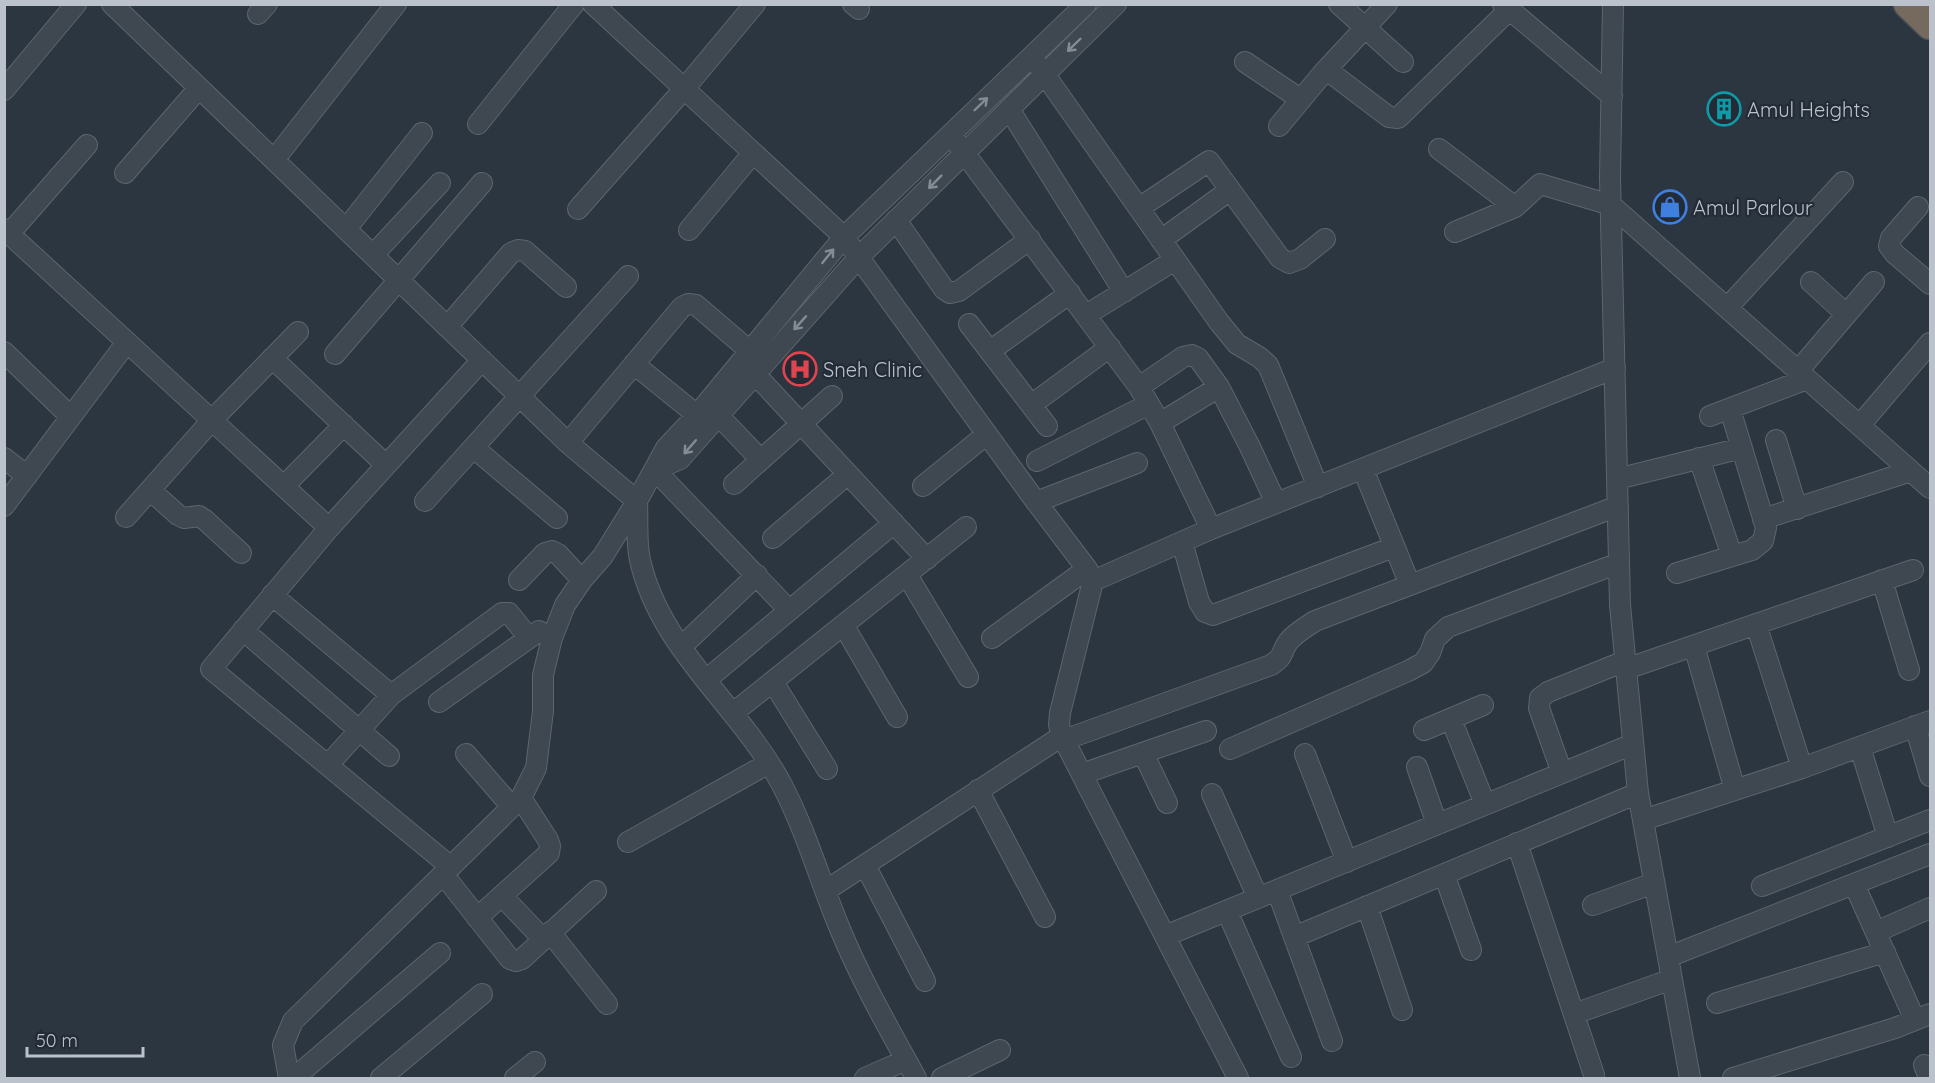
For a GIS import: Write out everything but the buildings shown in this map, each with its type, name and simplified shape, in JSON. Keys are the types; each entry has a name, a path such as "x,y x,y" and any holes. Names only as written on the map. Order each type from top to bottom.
{"highway":[{"path":"1908,4 1930,25"}],"street":[{"path":"4,90 76,4"},
{"path":"112,4 568,443 637,501 640,559 655,601 690,661 770,763 792,805 859,971 916,1078"},
{"path":"478,124 574,4"},
{"path":"593,4 844,237 1090,575 1059,725 1063,738 1238,1078"},
{"path":"578,209 684,89 755,4"},
{"path":"655,470 680,459 718,416 844,237 1086,4"},
{"path":"440,953 291,1078 283,1045 293,1021 516,802 536,768 542,720 543,675 552,638 565,605 582,580 603,556 666,448 698,415 756,363 858,257 1116,4"},
{"path":"1339,4 1403,62"},
{"path":"1279,126 1300,99 1387,4"},
{"path":"1613,4 1611,204 1620,605 1638,793 1690,1078"},
{"path":"274,160 387,7"},
{"path":"1327,70 1389,117 1398,118 1506,7 1612,96"},
{"path":"1032,56 1219,322 1237,344 1259,357 1268,366 1318,487"},
{"path":"1245,62 1300,99"},
{"path":"125,173 199,88"},
{"path":"1009,109 1124,292"},
{"path":"346,229 422,133"},
{"path":"949,134 965,152 1144,395 1211,529"},
{"path":"87,145 7,231 329,528"},
{"path":"1439,149 1515,207"},
{"path":"689,230 753,153"},
{"path":"1139,208 1209,161 1280,258 1289,263 1300,259 1325,239"},
{"path":"1727,308 1843,182"},
{"path":"373,255 440,183"},
{"path":"335,354 482,183"},
{"path":"1455,232 1515,207 1540,184 1611,204 1924,479"},
{"path":"1161,240 1230,190"},
{"path":"1918,207 1891,238 1889,246 1930,285"},
{"path":"896,220 944,289 950,293 958,291 1030,239"},
{"path":"447,327 511,253 518,250 525,251 566,287"},
{"path":"1086,315 1175,260"},
{"path":"425,501 628,276"},
{"path":"1811,282 1846,314"},
{"path":"1710,416 1803,375 1846,314 1874,282"},
{"path":"990,351 1070,293"},
{"path":"568,443 682,307 688,304 696,305 756,363 802,424 927,559"},
{"path":"969,324 1047,426"},
{"path":"126,516 212,420 298,332"},
{"path":"4,506 127,342"},
{"path":"1860,425 1930,343"},
{"path":"1031,405 1110,347"},
{"path":"4,352 71,417"},
{"path":"1037,461 1144,395 1183,357 1192,355 1198,358 1219,387 1276,503"},
{"path":"272,358 386,465"},
{"path":"482,360 329,528 211,669 328,765 447,870 477,918 510,959 516,961 522,959 596,891"},
{"path":"634,364 698,415"},
{"path":"992,638 1090,575 1182,542 1615,369"},
{"path":"1160,423 1219,387"},
{"path":"734,484 831,396"},
{"path":"1677,573 1752,550 1763,541 1766,528 1730,409"},
{"path":"718,416 761,460"},
{"path":"284,486 344,425"},
{"path":"923,486 987,434"},
{"path":"1776,441 1797,509"},
{"path":"474,448 557,518"},
{"path":"1617,479 1742,448"},
{"path":"4,458 27,476"},
{"path":"1700,458 1731,556"},
{"path":"1036,502 1137,463"},
{"path":"1363,469 1410,585"},
{"path":"655,470 789,610"},
{"path":"773,538 848,474"},
{"path":"1763,519 1924,479"},
{"path":"150,490 178,515 184,518 199,516 205,520 241,552"},
{"path":"825,891 978,790 1063,738 1271,665 1282,658 1287,644 1299,632 1315,621 1618,506"},
{"path":"706,680 894,523"},
{"path":"733,713 966,527"},
{"path":"1182,542 1199,602 1205,612 1214,615 1394,548"},
{"path":"519,580 545,553 552,551 558,554 582,580"},
{"path":"1230,749 1423,663 1435,639 1448,627 1619,563"},
{"path":"1562,773 1539,708 1540,698 1548,692 1626,665 1694,646 1913,570"},
{"path":"681,647 757,575"},
{"path":"907,575 968,677"},
{"path":"1882,580 1909,670"},
{"path":"272,595 391,695"},
{"path":"328,765 391,695 502,613 509,613 515,618 529,638"},
{"path":"439,702 560,617"},
{"path":"1756,624 1802,768"},
{"path":"844,626 897,717"},
{"path":"243,630 389,756"},
{"path":"1694,646 1735,790"},
{"path":"773,682 827,769"},
{"path":"1424,730 1483,705"},
{"path":"1451,719 1485,804"},
{"path":"1643,820 1802,768 1923,724 1930,776"},
{"path":"1082,774 1206,731"},
{"path":"1165,936 1633,744"},
{"path":"1860,747 1888,837"},
{"path":"1143,753 1167,803"},
{"path":"466,754 516,802 548,840 550,846 549,853 477,918"},
{"path":"1305,754 1347,862"},
{"path":"628,842 770,763"},
{"path":"1417,767 1437,824"},
{"path":"978,790 1045,917"},
{"path":"1294,937 1638,793"},
{"path":"1212,794 1258,898"},
{"path":"1762,886 1930,820"},
{"path":"1517,843 1594,1075"},
{"path":"1668,957 1930,854"},
{"path":"865,865 925,981"},
{"path":"1444,874 1471,950"},
{"path":"1593,905 1654,883"},
{"path":"1733,1078 1923,1017 1885,952 1854,884"},
{"path":"1277,890 1332,1041"},
{"path":"502,896 547,936 607,1004"},
{"path":"1367,906 1402,1010"},
{"path":"1876,932 1930,908"},
{"path":"1227,910 1291,1057"},
{"path":"1717,1003 1885,952"},
{"path":"1574,1014 1672,979"},
{"path":"381,1078 482,994"},
{"path":"942,1078 1000,1050"},
{"path":"865,1078 906,1060"},
{"path":"515,1078 535,1062"}],"place":[{"name":"Amul Heights","path":"1724,109"},
{"name":"Amul Parlour","path":"1670,207"},
{"name":"Sneh Clinic","path":"800,369"}]}
